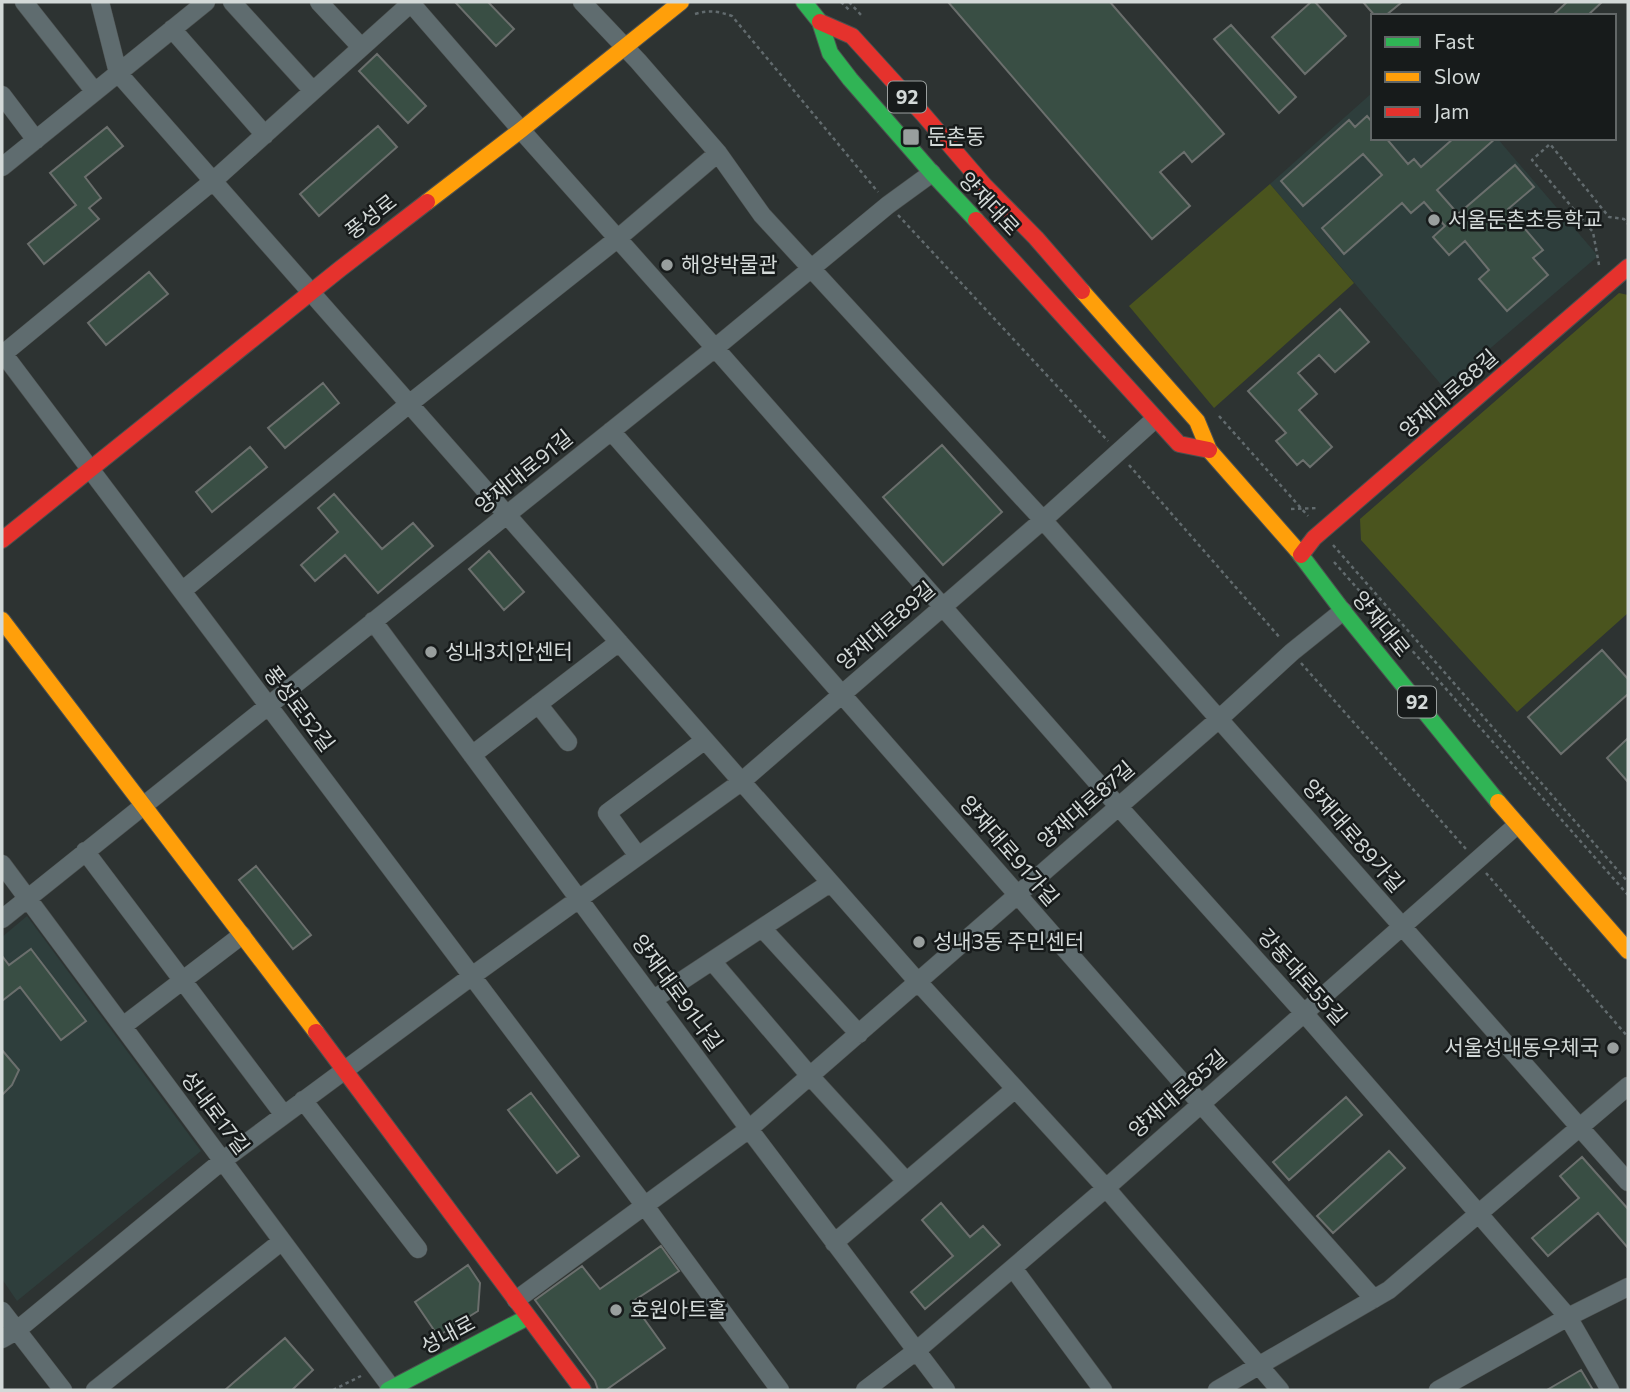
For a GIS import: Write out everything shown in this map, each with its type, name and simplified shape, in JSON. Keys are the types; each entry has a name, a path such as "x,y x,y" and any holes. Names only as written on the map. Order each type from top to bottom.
{"street":[{"path":"24,2 95,92"},
{"path":"100,2 118,73 830,883 1106,1188 1280,1390"},
{"path":"2,167 205,2"},
{"path":"232,2 313,91"},
{"path":"319,2 362,47"},
{"path":"90,468 3,353 213,181 410,2"},
{"name":"강동대로55길","path":"410,2 1118,806 1304,1013 1568,1317 1609,1390"},
{"name":"양재대로89가길","path":"582,2 718,153 762,215 1043,520 1628,1182"},
{"name":"풍성로","path":"2,540 681,2"},
{"name":"양재대로","path":"804,2 820,22 830,53 932,173 1179,444 1209,450"},
{"name":"양재대로","path":"820,22 852,36 984,185 1036,238 1197,421 1209,450 1301,555 1343,611 1517,825 1625,940"},
{"path":"172,29 265,135"},
{"path":"2,95 36,140"},
{"path":"182,591 617,239 718,153"},
{"name":"양재대로91길","path":"2,919 715,348 888,205 932,173"},
{"name":"양재대로88길","path":"1301,555 1314,538 1628,267"},
{"name":"양재대로89길","path":"9,1335 222,1161 344,1069 741,782 1043,520 1155,419"},
{"name":"양재대로91가길","path":"611,431 1374,1299"},
{"name":"풍성로52길","path":"90,468 645,1206 780,1390"},
{"name":"양재대로87길","path":"516,1300 749,1129 1219,719 1292,652 1343,611"},
{"path":"2,620 344,1069 583,1390"},
{"name":"양재대로91나길","path":"373,621 946,1390"},
{"path":"472,754 619,642"},
{"path":"538,704 568,743"},
{"path":"638,856 607,813 705,740"},
{"name":"양재대로85길","path":"865,1390 916,1352 1106,1188 1517,825"},
{"path":"85,851 284,1115"},
{"name":"성내로17길","path":"2,864 391,1390"},
{"path":"654,999 830,883"},
{"path":"762,928 859,1034"},
{"path":"122,1027 242,935"},
{"path":"712,961 810,1076 906,1181"},
{"path":"1217,1390 1389,1290 1628,1086"},
{"path":"834,1242 1015,1089"},
{"path":"303,1100 418,1249"},
{"path":"95,1390 282,1241"},
{"path":"1013,1268 1103,1390"},
{"path":"1437,1390 1628,1287"},
{"path":"2,1311 9,1335 63,1390"},
{"name":"성내로","path":"391,1390 528,1317"}],"path":[{"path":"849,2 867,22"},
{"path":"708,10 732,16 888,205 1118,452 1628,1037"},
{"path":"1599,266 1593,232 1532,160 1550,144 1609,217 1624,219 1628,224"},
{"path":"1219,416 1628,882"},
{"path":"333,1390 377,1368"}],"shaded area":[{"name":"서울둔촌초등학교","path":"1371,94 1371,140 1499,140 1598,256 1444,388 1270,184"},
{"path":"27,916 201,1151 17,1301 2,1279 2,937"}],"green space":[{"path":"1270,184 1354,283 1214,408 1129,306"},
{"path":"1619,293 1628,295 1628,613 1517,712 1361,540 1360,519"}],"building":[{"path":"455,2 488,2 514,29 496,46"},
{"path":"948,2 1110,2 1224,134 1192,162 1184,152 1160,172 1190,206 1152,239"},
{"path":"1311,2 1315,2 1346,36 1305,74 1272,37"},
{"path":"1363,2 1402,2 1387,14 1373,14"},
{"path":"1567,2 1602,2 1589,14 1554,14"},
{"path":"1231,25 1296,97 1279,113 1214,39"},
{"path":"377,54 426,106 408,123 359,71"},
{"path":"1367,116 1371,121 1371,140 1388,140 1408,164 1414,159 1421,167 1452,140 1494,140 1437,190 1458,214 1515,165 1534,187 1508,209 1543,250 1533,258 1548,275 1507,311 1479,279 1489,270 1465,241 1449,255 1433,237 1445,226 1424,202 1411,213 1402,203 1344,254 1322,228 1382,175 1363,154 1303,206 1281,181 1349,120 1355,127"},
{"path":"378,126 397,147 319,216 300,194"},
{"path":"107,127 123,146 85,177 101,198 89,208 99,219 44,264 28,244 76,205 50,173"},
{"path":"149,272 168,294 106,345 88,323"},
{"path":"1340,309 1369,342 1335,372 1319,355 1298,373 1317,394 1299,410 1332,447 1310,467 1303,460 1297,465 1276,441 1286,433 1248,391"},
{"path":"323,383 339,403 285,448 268,428"},
{"path":"942,445 1002,512 943,565 883,497"},
{"path":"250,447 267,467 212,512 196,492"},
{"path":"334,494 382,549 413,523 433,546 378,593 345,555 315,581 301,565 338,532 318,508"},
{"path":"489,551 524,592 504,610 469,569"},
{"path":"1602,650 1628,679 1628,694 1561,754 1528,717"},
{"path":"1628,738 1628,782 1607,758"},
{"path":"256,866 311,935 293,949 239,880"},
{"path":"31,949 86,1021 61,1040 20,987 2,1001 2,956 9,965"},
{"path":"2,1050 19,1070 12,1085 2,1095"},
{"path":"531,1093 579,1156 557,1173 508,1110"},
{"path":"1346,1097 1362,1115 1289,1180 1273,1162"},
{"path":"1389,1151 1405,1168 1333,1233 1317,1216"},
{"path":"1582,1157 1628,1209 1628,1248 1598,1213 1548,1256 1532,1238 1579,1198 1560,1176"},
{"path":"941,1203 970,1237 983,1226 1000,1245 925,1309 911,1292 953,1256 922,1220"},
{"name":"호원아트홀","path":"661,1246 679,1271 632,1302 665,1348 606,1390 598,1390 595,1381 535,1300 582,1266 600,1289"},
{"path":"468,1265 480,1283 478,1311 438,1336 415,1302"},
{"path":"285,1338 313,1370 292,1390 225,1390"},
{"path":"1581,1370 1593,1390 1547,1390"}],"traffic: fast":[{"path":"804,2 820,22 830,53 850,79 976,220"},
{"path":"1297,550 1498,802"},
{"path":"388,1390 528,1317"}],"traffic: slow":[{"path":"427,202 681,2"},
{"path":"1082,291 1197,421 1209,450 1297,550"},
{"path":"2,620 316,1032"},
{"path":"1498,802 1628,951"}],"traffic: jam":[{"path":"820,22 852,36 1082,291"},
{"path":"2,540 427,202"},
{"path":"976,220 1179,444 1209,450"},
{"path":"1301,555 1314,538 1628,267"},
{"path":"316,1032 583,1390"}],"place":[{"name":"둔촌동","path":"911,137"},
{"name":"서울둔촌초등학교","path":"1434,220"},
{"name":"해양박물관","path":"667,265"},
{"name":"성내3치안센터","path":"431,652"},
{"name":"성내3동 주민센터","path":"919,942"},
{"name":"서울성내동우체국","path":"1613,1048"},
{"name":"호원아트홀","path":"616,1310"}]}
